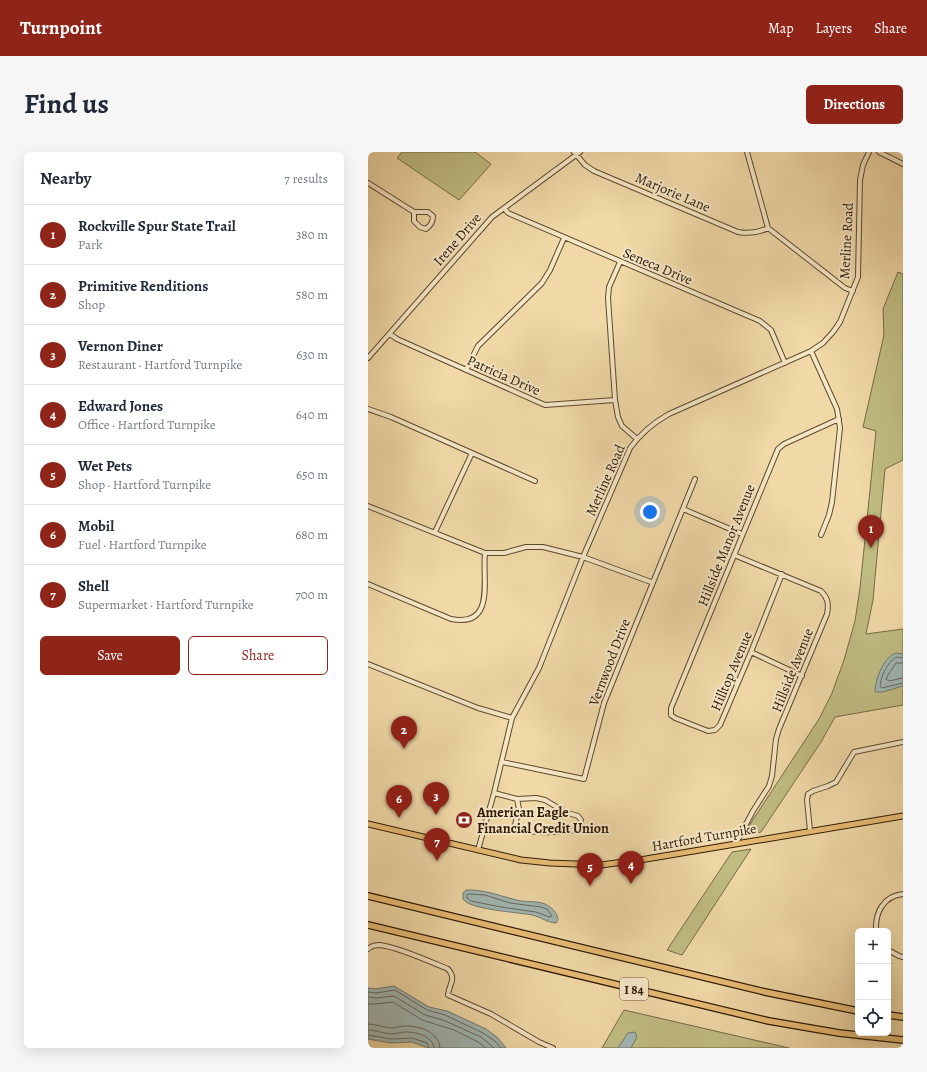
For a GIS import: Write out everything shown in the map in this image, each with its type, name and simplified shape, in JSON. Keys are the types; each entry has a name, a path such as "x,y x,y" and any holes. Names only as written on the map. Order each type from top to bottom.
{"highway":[{"name":"I 84","path":"368,896 777,995 855,1010"},
{"name":"I 84","path":"368,925 769,1021 839,1033 903,1040"},
{"path":"891,1016 903,1017"}],"main road":[{"name":"Hartford Turnpike","path":"368,824 530,861 561,864 601,865 646,859 903,816"}],"street":[{"path":"747,152 768,228 845,288 853,291"},
{"name":"Merline Road","path":"478,850 502,762 512,718 539,668 583,557 630,448 655,422 669,414 812,351 823,343 833,332 840,322 858,277 860,180 863,165 869,152"},
{"path":"879,152 903,164"},
{"name":"Marjorie Lane","path":"577,153 585,165 594,171 738,232 746,234 768,228"},
{"name":"Irene Drive","path":"368,358 492,217 577,153"},
{"path":"368,183 414,212 428,212 433,216 433,221 430,226 426,229 420,227 414,221 414,212"},
{"name":"Seneca Drive","path":"504,208 508,214 765,324 770,330 785,363"},
{"path":"466,370 478,346 542,283 550,270 564,238"},
{"path":"620,262 609,287 608,298 615,400 619,421 637,439"},
{"name":"Patricia Drive","path":"390,334 397,339 545,406 615,400"},
{"path":"812,351 840,419 832,502 829,515 821,535"},
{"path":"368,409 391,417 535,481"},
{"name":"Hillside Manor Avenue","path":"671,715 671,708 778,449 781,446 840,419"},
{"path":"435,532 472,453"},
{"name":"Vernwood Drive","path":"502,762 584,779 604,703 651,582 695,479"},
{"path":"368,506 485,553 504,553 526,547 543,547 583,557 651,582"},
{"path":"683,508 742,534"},
{"path":"368,584 451,619 462,621 469,620 480,610 485,599 483,566 485,553"},
{"name":"Hillside Avenue","path":"734,555 821,591 825,596 828,605 827,614 779,729 776,739 772,776 769,786 753,811 736,843"},
{"name":"Hilltop Avenue","path":"671,715 708,731 715,730 720,725 782,574"},
{"path":"751,652 802,676"},
{"path":"368,664 472,706 512,718"},
{"path":"810,831 807,800 808,794 836,782 850,755 854,752 903,742"},
{"path":"494,793 516,799 536,798 545,800 565,812 578,816 581,820 581,824 578,828 572,830 540,832 524,831 515,825 519,809 516,799"},
{"path":"876,928 876,921 881,907 890,898 903,894"},
{"path":"368,949 371,946 379,945 398,950 448,969 453,978 448,995 491,1014 539,1042 553,1048"},
{"path":"891,952 898,956 903,956"}],"shaded area":[{"path":"402,152 475,152 491,164 459,200 397,158"},
{"path":"898,272 903,274 903,460 885,469 873,600 866,634 903,629 903,705 835,717 821,742 761,832 743,835 819,719 832,693 844,660 855,621 860,588 876,431 863,427 884,335 883,309"},
{"path":"751,849 682,955 667,950 732,852"},
{"path":"624,1010 789,1048 602,1048"}],"water":[{"path":"896,653 903,654 903,686 883,692 875,692 876,682 884,664"},
{"path":"466,890 480,891 521,901 536,902 548,905 557,915 558,921 553,923 532,915 475,906 467,903 463,899 463,893"},
{"path":"394,986 429,1007 447,1011 486,1029 498,1038 506,1048 428,1048 412,1042 391,1043 368,1039 368,988 375,989"},
{"path":"635,1032 637,1037 631,1048 618,1048 628,1033"}],"place":[{"name":"Rockville Spur State Trail","path":"871,548"},
{"name":"Primitive Renditions","path":"404,749"},
{"name":"Vernon Diner","path":"436,815"},
{"name":"Mobil","path":"399,818"},
{"name":"American Eagle Financial Credit Union","path":"464,820"},
{"name":"Shell","path":"437,861"},
{"name":"Edward Jones","path":"631,884"},
{"name":"Wet Pets","path":"590,886"}]}
